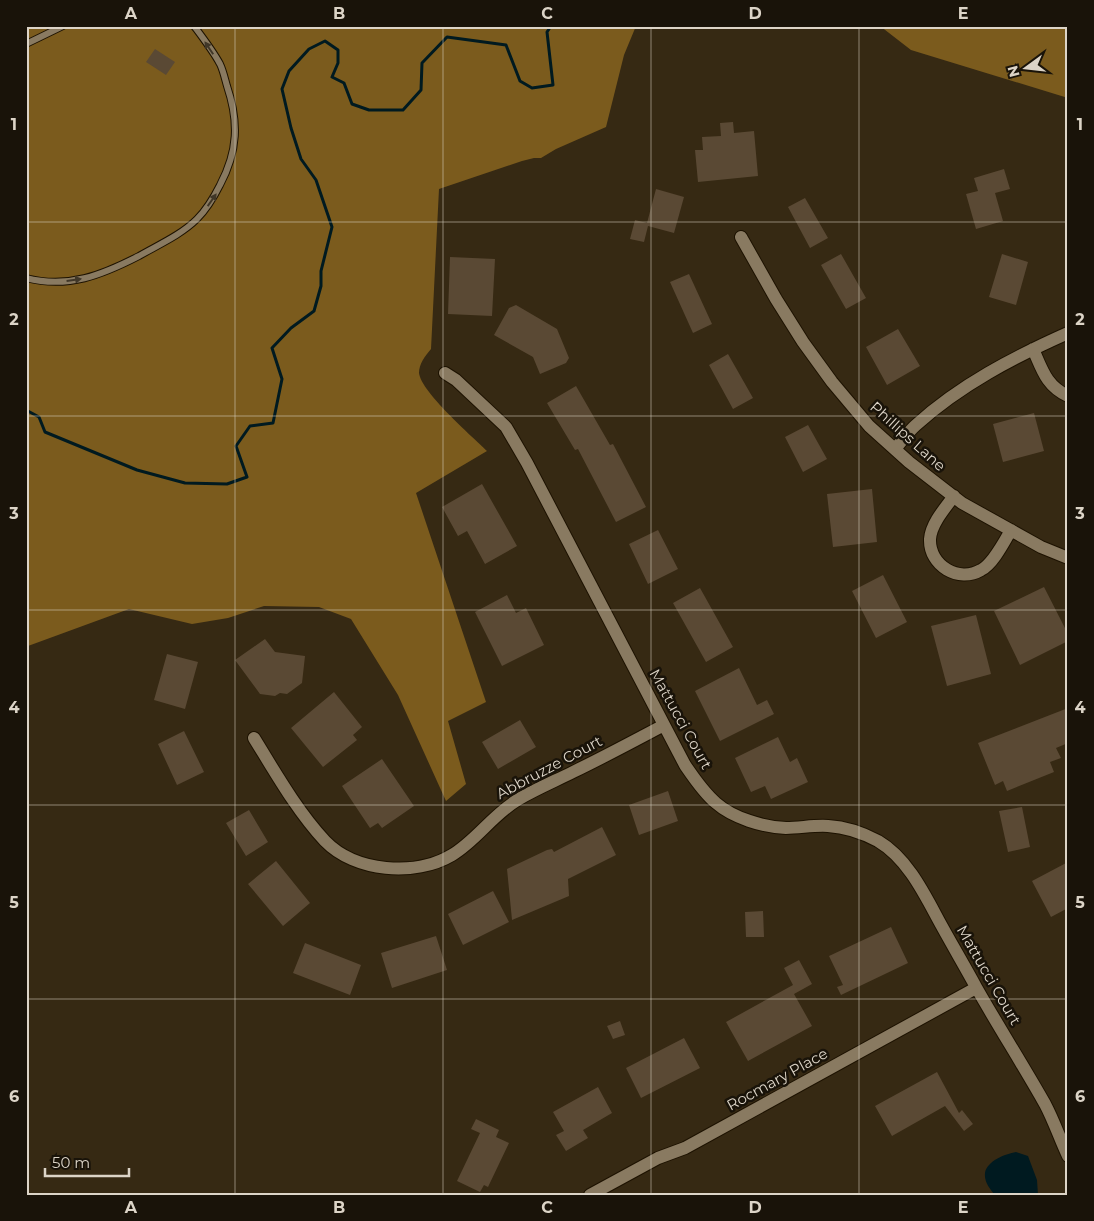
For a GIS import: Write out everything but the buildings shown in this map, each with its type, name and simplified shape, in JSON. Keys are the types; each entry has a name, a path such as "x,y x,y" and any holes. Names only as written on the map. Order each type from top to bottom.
{"street":[{"name":"Phillips Lane","path":"741,237 803,342 832,382 863,419 909,462 968,506 1041,547 1068,558"},
{"path":"895,448 914,427 934,410 974,382 1033,349 1068,333"},
{"path":"1033,349 1048,381 1057,391 1068,396"},
{"name":"Mattucci Court","path":"446,373 506,427 685,765 700,787 717,804 733,813 771,826 786,828 828,826 848,830 864,834 880,842 893,853 918,883 976,988 1046,1106 1068,1156"},
{"path":"954,496 936,521 930,538 932,553 942,566 953,574 967,576 983,570 1011,530"},
{"name":"Abbruzze Court","path":"254,738 282,784 326,842 349,857 375,866 395,870 414,869 450,856 476,836 496,816 519,799 664,725"},
{"name":"Rocmary Place","path":"590,1195 658,1158 685,1148 976,988"}],"lane":[{"path":"26,44 63,26"},
{"path":"26,278 56,283 89,278 119,266 168,240 196,219 214,198 229,169 235,144 235,120 231,98 220,65 194,26"}],"shaded area":[{"path":"26,26 636,26 624,55 606,127 556,149 541,158 522,161 439,189 431,349 421,363 419,373 428,391 437,402 487,451 416,493 486,702 448,721 466,784 446,801 398,695 351,619 319,607 264,606 228,618 192,624 129,609 28,646 26,643"},
{"path":"880,26 1068,26 1068,98 911,50"}],"water":[{"path":"1016,1152 1028,1156 1037,1180 1038,1195 995,1195 988,1185 985,1173 989,1165 1002,1156"}],"waterway":[{"path":"26,410 39,417 45,432 137,470 185,483 227,484 247,477 236,446 250,426 273,423 282,379 272,348 291,328 314,311 321,286 321,271 332,227 316,180 301,159 291,128 282,89 289,71 309,49 325,41 338,50 338,63 332,77 344,83 352,104 369,110 403,110 421,90 422,63 447,37 506,45 520,81 532,88 553,85 547,32 551,26"}]}
